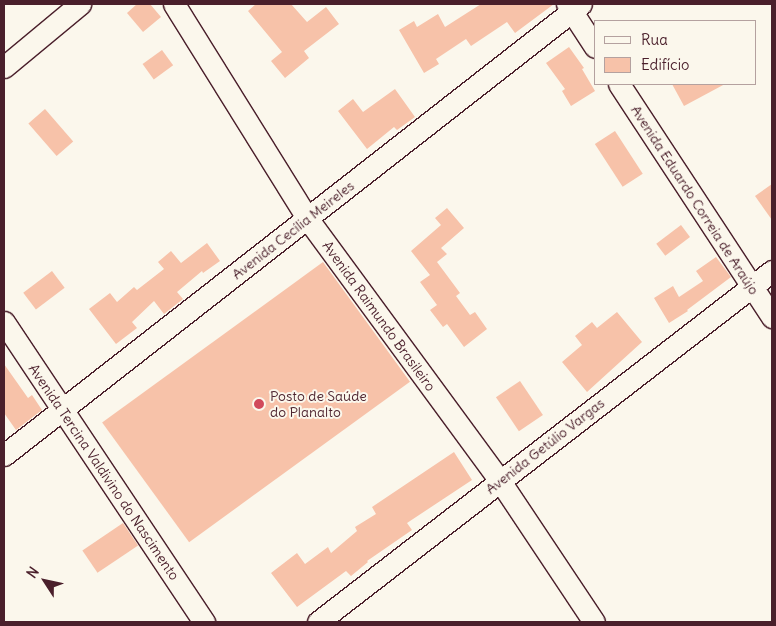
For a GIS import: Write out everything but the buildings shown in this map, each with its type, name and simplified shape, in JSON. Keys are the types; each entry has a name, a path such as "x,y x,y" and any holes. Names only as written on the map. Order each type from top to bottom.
{"street":[{"path":"4,67 80,4"},
{"name":"Avenida Raimundo Brasileiro","path":"174,4 307,218 500,480 594,622"},
{"path":"573,6 594,45"},
{"name":"Avenida Cecília Meireles","path":"4,455 307,218 573,6"},
{"name":"Avenida Eduardo Correia de Araújo","path":"620,85 772,316"},
{"name":"Avenida Getúlio Vargas","path":"318,622 772,271"},
{"name":"Avenida Tercina Valdivino do Nascimento","path":"4,322 204,622"}],"place":[{"name":"Posto de Saúde do Planalto","path":"259,404"}]}
